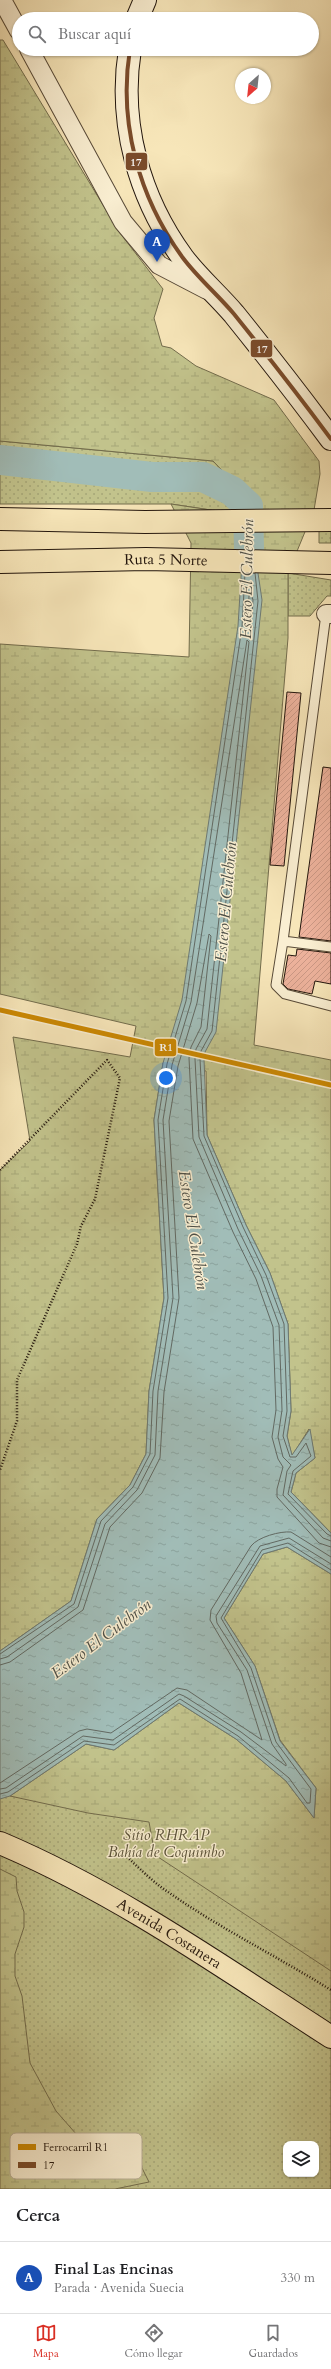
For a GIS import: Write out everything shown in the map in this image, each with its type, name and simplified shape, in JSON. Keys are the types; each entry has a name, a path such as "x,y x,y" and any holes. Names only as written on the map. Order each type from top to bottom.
{"main road":[{"path":"140,12 145,0"},
{"path":"130,56 127,105 133,150 139,174 155,213 184,259 217,295 282,373 331,438"},
{"path":"282,373 304,394 331,414"},
{"path":"0,516 36,519"},
{"path":"0,520 36,519 145,522 326,520"},
{"name":"Ruta 5 Norte","path":"0,562 146,559 328,563"},
{"name":"Avenida Costanera","path":"0,1843 55,1867 116,1900 331,2037"}],"street":[{"path":"2,0 12,18"},
{"path":"33,56 123,222 159,265 217,295"}],"lane":[{"path":"328,614 276,985 285,994 331,1006"},
{"path":"283,941 331,946"}],"path":[{"path":"0,1170 107,1060 120,1078 95,1199 81,1226 77,1244 17,1380 17,1421 0,1470"},
{"path":"126,1857 160,1886 191,1907 228,1931 331,1990"}],"green space":[{"path":"0,40 3,40 120,233 163,289 154,318 162,346 171,348 196,366 274,400 319,461 320,474 314,510 288,573 288,638 254,1045 331,1060 331,1533 291,1492 296,1473 315,1458 309,1429 292,1456 287,1436 291,1411 288,1324 270,1273 246,1225 207,1135 206,1071 163,1063 154,1120 164,1298 149,1391 146,1454 130,1485 97,1519 71,1601 0,1651 0,1170 30,1141 13,1037 130,1057 136,1026 0,994 0,644 189,657 191,543 171,504 237,514 242,491 213,461 0,441"},
{"path":"0,441 213,461 242,491 237,514 171,504 0,504"},
{"path":"319,531 331,531 331,543 319,543"},
{"path":"288,573 331,580 331,596 327,596 310,616 288,616"},
{"name":"Sitio RHRAP Bahía de Coquimbo","path":"331,1116 331,2189 0,2189 0,1544 119,1154"},
{"path":"287,1547 331,1574 331,1971 155,1855 149,1822 88,1813 10,1796 86,1744 114,1750 179,1703 236,1739 286,1781 314,1818 316,1788 280,1740 255,1666 224,1618 263,1554"},
{"path":"0,1869 16,1877 17,1891 24,1912 24,1927 15,1954 15,1976 22,1996 30,2063 56,2111 75,2133 10,2133 10,2179 142,2179 142,2168 149,2182 115,2189 0,2189"}],"water":[{"path":"248,506 262,600 216,1032 205,1052 204,1059 207,1135 246,1225 270,1273 288,1324 291,1411 287,1436 292,1455 310,1429 315,1458 296,1473 291,1492 331,1533 331,1574 287,1547 263,1554 224,1618 255,1666 280,1741 316,1788 314,1818 286,1781 236,1739 179,1703 114,1750 86,1744 10,1796 0,1799 0,1651 71,1601 97,1519 130,1485 146,1454 149,1391 164,1298 154,1120 163,1063 182,1000 238,626 243,545"}],"building":[{"path":"287,692 301,693 284,866 270,865"},
{"path":"323,767 331,768 331,941 299,937"},
{"path":"297,949 331,953 331,984 315,981 312,994 288,989 283,984 288,955 296,956"}],"waterway":[{"name":"Estero El Culebrón","path":"0,460 152,477 203,477 232,491 248,506 249,548"}],"rail line":[{"name":"R1","path":"0,1010 331,1085"}],"transit line":[{"name":"17","path":"129,56 127,77 127,104 130,132 136,159 154,210 183,258 195,273 234,314 331,439"}],"place":[{"name":"Final Las Encinas","path":"157,262"}]}
